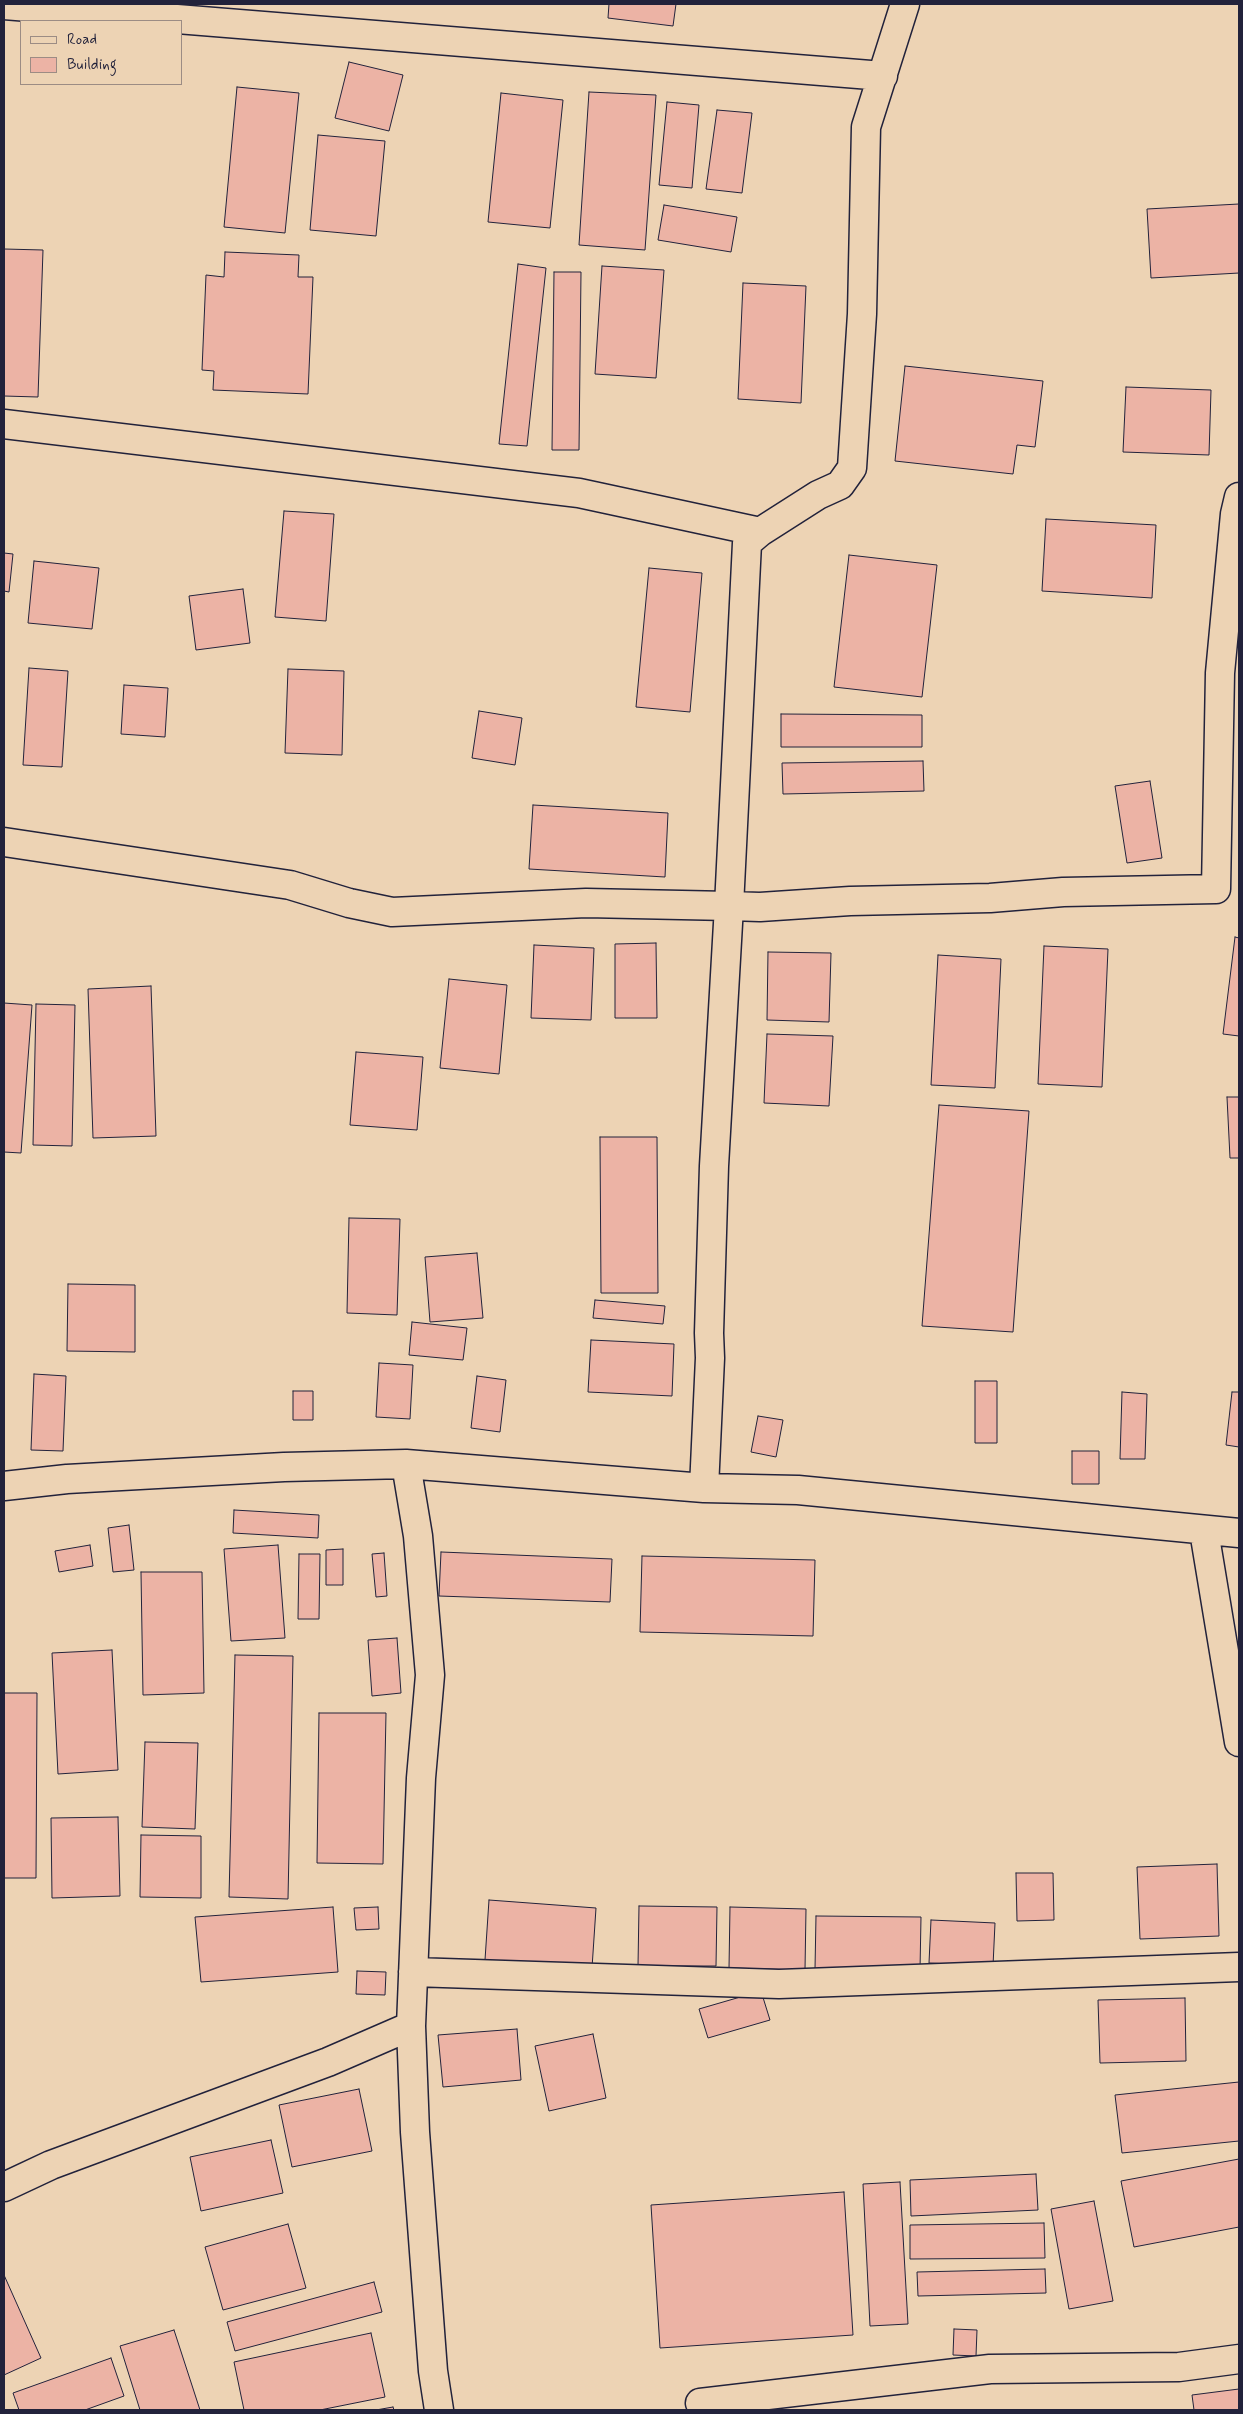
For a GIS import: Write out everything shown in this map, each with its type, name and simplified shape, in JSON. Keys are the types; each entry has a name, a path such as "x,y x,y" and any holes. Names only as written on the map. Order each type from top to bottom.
{"street":[{"path":"704,1488 710,1358 714,1166 721,1018 729,906 745,556 747,543 760,532 818,495 840,485 852,468 862,314 866,127 905,4"},
{"path":"4,5 883,76"},
{"path":"4,424 579,493 760,532"},
{"path":"4,842 290,885 349,903 392,912 586,903 760,907 850,901 990,898 1063,892 1228,890 1220,673 1234,514 1239,497"},
{"path":"406,1464 418,1536 430,1675 421,1778 411,2026 415,2132 433,2371 439,2410"},
{"path":"4,1486 67,1479 274,1468 406,1464 704,1488 798,1490 1239,1533"},
{"path":"1204,1531 1239,1742"},
{"path":"413,1972 779,1984 1239,1966"},
{"path":"4,2187 50,2165 328,2062 411,2026"},
{"path":"700,2404 990,2369 1179,2367 1239,2359"}],"building":[{"path":"609,4 676,4 673,26 608,18"},
{"path":"349,62 403,75 389,131 335,118"},
{"path":"237,87 299,93 285,233 224,227"},
{"path":"589,92 656,95 645,250 579,245"},
{"path":"501,93 563,100 550,228 488,222"},
{"path":"667,102 699,105 692,188 659,185"},
{"path":"717,110 752,113 742,193 706,189"},
{"path":"318,135 385,141 376,236 310,230"},
{"path":"1239,204 1239,273 1151,278 1147,209"},
{"path":"664,205 737,217 731,252 658,240"},
{"path":"4,249 43,250 38,397 4,396"},
{"path":"225,252 299,255 298,277 313,277 308,394 213,390 214,371 202,370 206,275 224,277"},
{"path":"518,264 546,268 527,446 499,444"},
{"path":"602,266 664,270 656,378 595,374"},
{"path":"554,272 581,272 579,450 552,450"},
{"path":"743,283 806,286 801,403 738,399"},
{"path":"905,366 1043,381 1035,447 1017,445 1013,474 895,461"},
{"path":"1126,387 1211,390 1209,455 1123,452"},
{"path":"284,511 334,514 326,621 275,617"},
{"path":"1046,519 1156,525 1152,598 1042,591"},
{"path":"4,553 13,554 9,592 4,591"},
{"path":"849,555 937,565 922,697 834,687"},
{"path":"34,561 99,568 92,629 28,623"},
{"path":"649,568 702,573 690,712 636,707"},
{"path":"243,589 250,643 196,650 189,596"},
{"path":"29,668 68,671 62,767 23,765"},
{"path":"288,669 344,671 342,755 285,753"},
{"path":"124,685 168,688 165,737 121,734"},
{"path":"479,711 522,718 515,765 472,758"},
{"path":"781,714 922,715 922,747 781,747"},
{"path":"923,761 924,791 783,794 782,763"},
{"path":"1150,781 1162,858 1127,863 1115,786"},
{"path":"533,805 668,813 665,877 529,869"},
{"path":"1235,937 1239,938 1239,1036 1223,1034"},
{"path":"656,943 657,1018 615,1018 615,944"},
{"path":"534,945 594,948 591,1020 531,1018"},
{"path":"1044,946 1108,949 1102,1087 1038,1084"},
{"path":"768,952 831,953 829,1022 767,1020"},
{"path":"938,955 1001,959 995,1088 931,1085"},
{"path":"449,979 507,985 499,1074 440,1068"},
{"path":"151,986 156,1136 93,1138 88,989"},
{"path":"4,1003 32,1005 21,1153 4,1152"},
{"path":"36,1004 75,1005 72,1146 33,1145"},
{"path":"767,1034 833,1036 829,1106 764,1103"},
{"path":"356,1052 423,1057 417,1130 350,1125"},
{"path":"1227,1097 1239,1097 1239,1158 1230,1158"},
{"path":"939,1105 1029,1111 1013,1332 922,1326"},
{"path":"600,1137 657,1137 658,1293 601,1293"},
{"path":"349,1218 400,1219 397,1315 347,1313"},
{"path":"477,1253 483,1318 430,1322 425,1257"},
{"path":"68,1284 135,1285 135,1352 67,1351"},
{"path":"595,1300 665,1306 663,1324 593,1318"},
{"path":"412,1322 467,1328 463,1360 409,1355"},
{"path":"591,1340 674,1344 672,1396 588,1392"},
{"path":"379,1363 413,1365 410,1419 376,1417"},
{"path":"34,1374 66,1376 63,1451 31,1450"},
{"path":"477,1376 506,1380 500,1432 471,1428"},
{"path":"975,1381 997,1381 997,1443 975,1443"},
{"path":"293,1391 313,1391 313,1420 293,1420"},
{"path":"1122,1392 1147,1394 1145,1459 1120,1459"},
{"path":"1232,1392 1239,1392 1239,1447 1226,1445"},
{"path":"758,1416 783,1420 776,1457 751,1452"},
{"path":"1072,1451 1099,1451 1099,1484 1072,1484"},
{"path":"234,1510 319,1515 318,1538 233,1533"},
{"path":"129,1525 134,1570 113,1572 108,1528"},
{"path":"90,1545 93,1566 59,1572 55,1551"},
{"path":"278,1545 285,1638 231,1641 224,1549"},
{"path":"343,1549 343,1585 326,1585 326,1550"},
{"path":"441,1552 612,1559 610,1602 439,1596"},
{"path":"384,1553 387,1596 376,1597 372,1554"},
{"path":"299,1554 320,1554 319,1619 298,1619"},
{"path":"642,1556 815,1560 813,1636 640,1632"},
{"path":"141,1572 202,1572 204,1693 143,1695"},
{"path":"397,1638 401,1693 372,1696 368,1640"},
{"path":"112,1650 118,1770 58,1774 52,1653"},
{"path":"235,1655 293,1656 288,1899 229,1897"},
{"path":"4,1693 37,1693 36,1878 4,1878"},
{"path":"319,1713 386,1713 383,1864 317,1863"},
{"path":"145,1742 198,1743 195,1829 142,1827"},
{"path":"118,1817 120,1896 52,1898 51,1818"},
{"path":"141,1835 201,1836 201,1898 140,1897"},
{"path":"1217,1864 1219,1936 1140,1939 1137,1867"},
{"path":"1016,1873 1053,1873 1054,1920 1017,1921"},
{"path":"489,1900 596,1908 592,1968 485,1960"},
{"path":"639,1906 717,1907 716,1966 638,1966"},
{"path":"333,1907 338,1972 201,1982 195,1917"},
{"path":"378,1907 379,1929 356,1930 354,1908"},
{"path":"730,1907 806,1909 805,1970 729,1968"},
{"path":"816,1916 921,1917 920,1970 815,1969"},
{"path":"931,1920 995,1923 993,1966 929,1963"},
{"path":"357,1971 386,1972 385,1995 356,1994"},
{"path":"761,1991 770,2020 708,2038 699,2009"},
{"path":"1185,1998 1186,2061 1100,2063 1098,2000"},
{"path":"517,2029 521,2080 443,2087 438,2035"},
{"path":"593,2034 606,2098 549,2111 535,2046"},
{"path":"1239,2082 1239,2141 1122,2153 1115,2095"},
{"path":"359,2089 372,2151 292,2167 279,2105"},
{"path":"271,2140 283,2193 201,2211 190,2157"},
{"path":"1239,2159 1239,2227 1134,2247 1121,2181"},
{"path":"1036,2174 1038,2210 911,2216 910,2180"},
{"path":"900,2182 908,2324 870,2326 863,2184"},
{"path":"844,2192 853,2335 660,2348 651,2205"},
{"path":"1094,2201 1113,2301 1069,2309 1051,2209"},
{"path":"1044,2223 1045,2258 910,2259 910,2225"},
{"path":"288,2224 306,2288 223,2310 205,2247"},
{"path":"1045,2269 1046,2293 918,2296 917,2272"},
{"path":"4,2275 41,2358 4,2375"},
{"path":"374,2282 382,2312 235,2351 227,2322"},
{"path":"954,2329 977,2330 976,2356 953,2355"},
{"path":"174,2330 200,2410 140,2410 120,2346"},
{"path":"371,2333 385,2397 320,2410 244,2410 234,2362"},
{"path":"111,2358 124,2396 85,2410 19,2410 13,2393"},
{"path":"1239,2389 1239,2410 1194,2410 1192,2395"},
{"path":"393,2407 394,2410 376,2410"}]}
